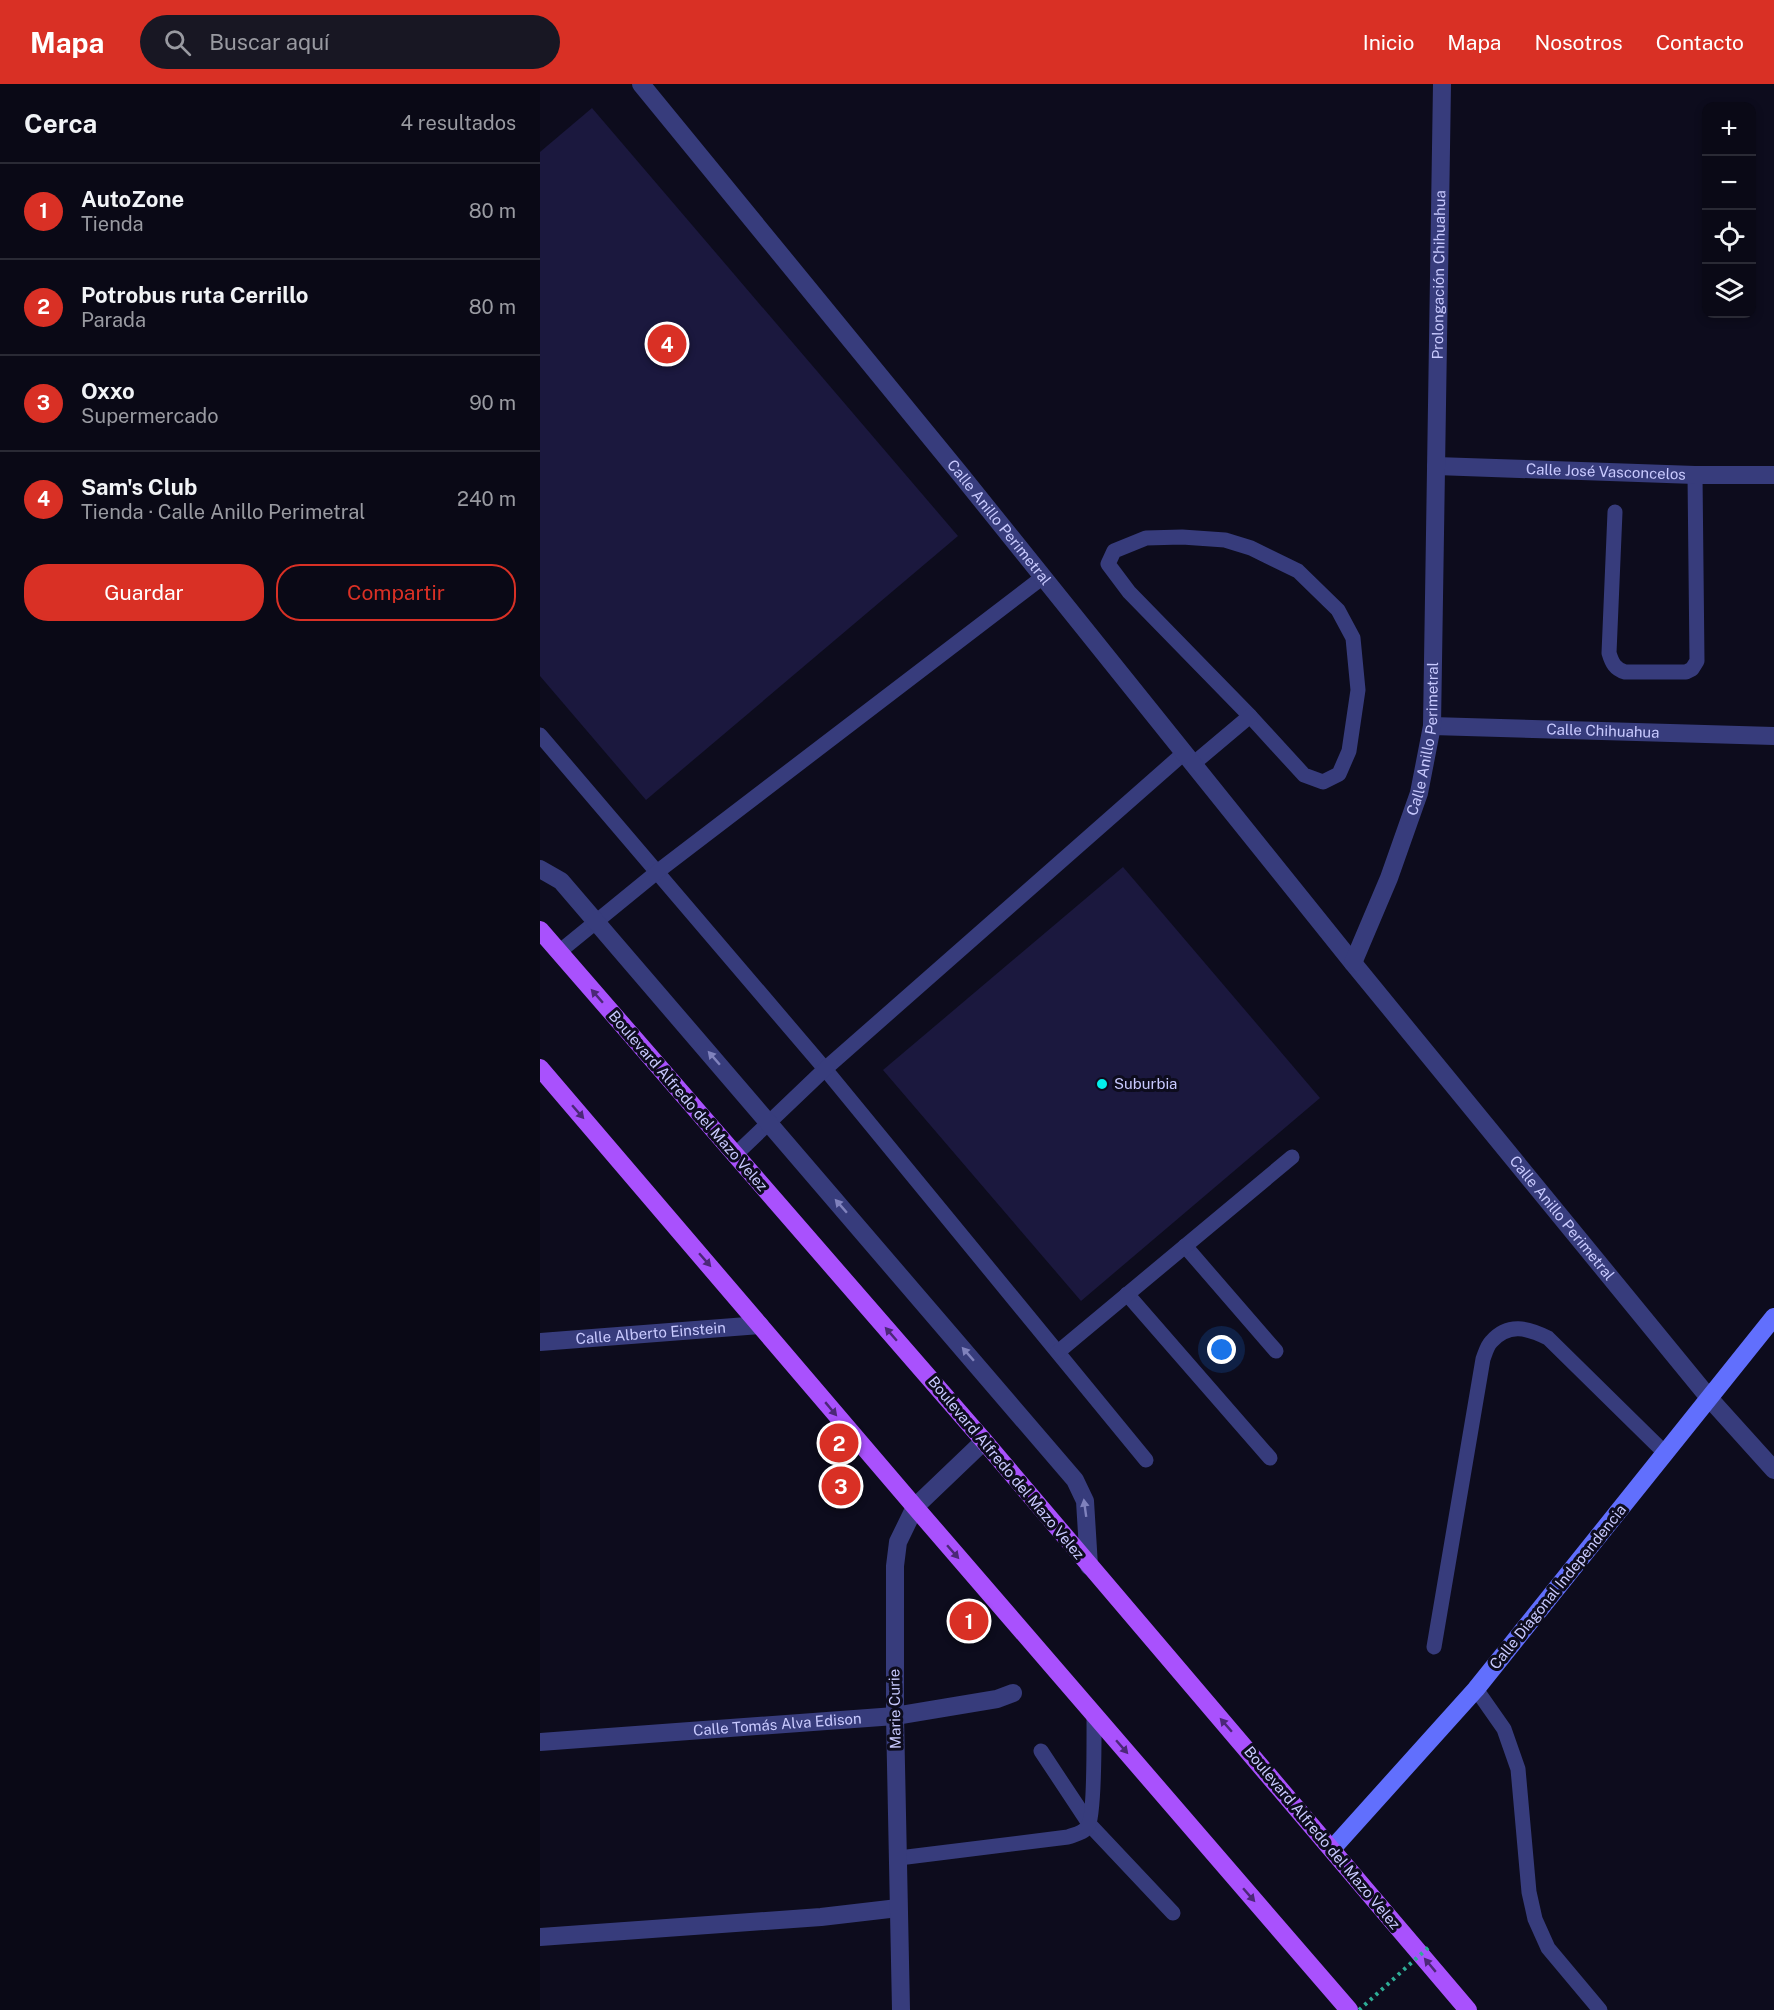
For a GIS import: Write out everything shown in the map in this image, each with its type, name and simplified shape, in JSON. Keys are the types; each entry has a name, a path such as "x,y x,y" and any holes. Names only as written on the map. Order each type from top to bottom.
{"main road":[{"name":"Boulevard Alfredo del Mazo Velez","path":"540,930 984,1441 1468,2010"},
{"path":"542,1074 1349,2010"},
{"name":"Calle Diagonal Independencia","path":"1332,1849 1476,1689 1774,1317"}],"street":[{"name":"Calle Anillo Perimetral","path":"642,84 1353,963 1710,1399 1771,1463"},
{"name":"Prolongación Chihuahua","path":"1436,466 1442,84"},
{"name":"Calle Anillo Perimetral","path":"1353,963 1389,878 1419,794 1432,726 1436,466"},
{"name":"Calle José Vasconcelos","path":"1436,466 1695,475 1774,475"},
{"name":"Calle Chihuahua","path":"1432,726 1774,736"},
{"path":"540,868 561,881 1075,1480 1085,1501 1089,1566"},
{"name":"Calle Alberto Einstein","path":"540,1342 760,1325"},
{"name":"Marie Curie","path":"901,2010 895,1716 895,1566 898,1542 915,1508 984,1441"},
{"name":"Calle Tomás Alva Edison","path":"540,1742 895,1716 997,1699 1013,1693"},
{"path":"540,1937 820,1917 898,1908"}],"lane":[{"path":"1615,512 1610,653 1612,662 1617,670 1625,672 1686,672 1692,669 1697,661 1695,475"},
{"path":"1182,537 1225,540 1251,548 1298,571 1316,586 1338,610 1353,638 1358,690 1349,751 1339,774 1323,783 1304,775 1250,716 1129,592 1108,564 1114,550 1146,538 1182,537"},
{"path":"559,952 657,872 1043,577"},
{"path":"735,1155 825,1069 1188,758 1250,716"},
{"path":"540,735 825,1069 1146,1460"},
{"path":"1058,1352 1292,1157"},
{"path":"1185,1246 1276,1351"},
{"path":"1127,1294 1270,1458"},
{"path":"1434,1647 1483,1359 1491,1342 1510,1329 1530,1329 1548,1338 1666,1454"},
{"path":"1476,1689 1504,1730 1518,1769 1529,1892 1535,1918 1548,1948 1600,2010"},
{"path":"899,1858 1068,1837 1082,1832 1090,1824 1093,1795 1094,1715"},
{"path":"1041,1751 1090,1824 1173,1913"}],"path":[{"path":"1359,2010 1430,1947"}],"building":[{"path":"592,108 958,536 646,800 540,676 540,152"},
{"name":"Suburbia","path":"1123,867 1320,1098 1081,1301 883,1070"}],"place":[{"name":"Sam's Club","path":"667,344"},
{"name":"Suburbia","path":"1102,1084"},
{"name":"Potrobus ruta Cerrillo","path":"839,1443"},
{"name":"Oxxo","path":"841,1486"},
{"name":"AutoZone","path":"969,1621"}]}
